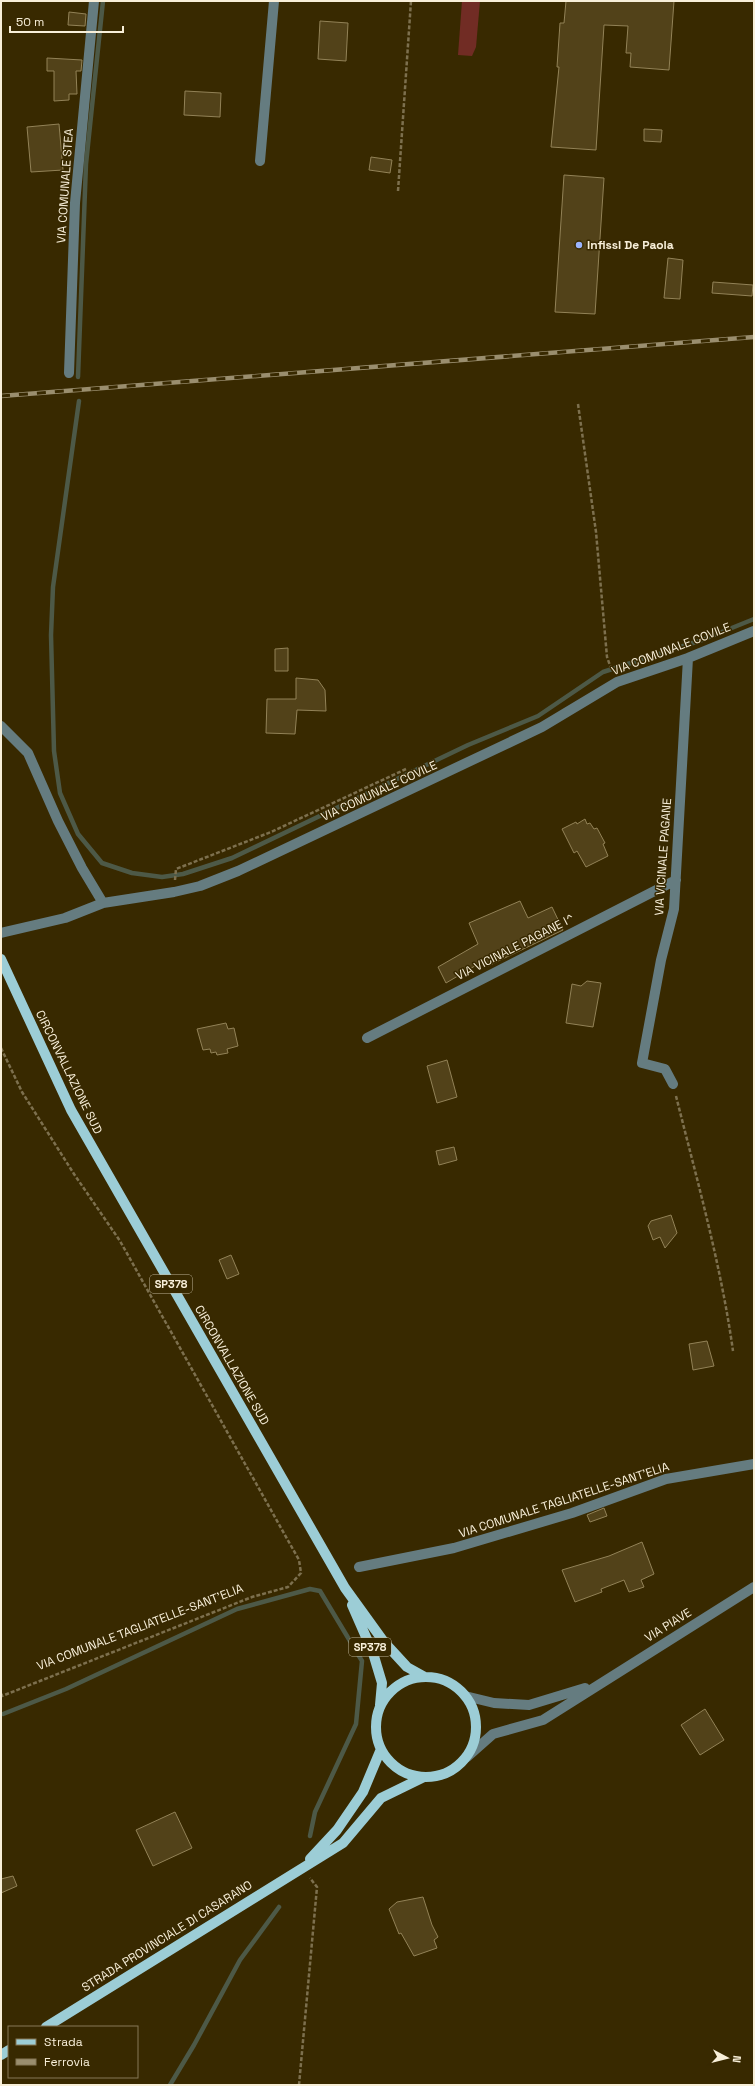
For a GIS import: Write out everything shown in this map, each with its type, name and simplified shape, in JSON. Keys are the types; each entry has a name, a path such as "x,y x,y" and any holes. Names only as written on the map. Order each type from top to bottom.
{"main road":[{"name":"CIRCONVALLAZIONE SUD","path":"1,959 7,975 71,1110 345,1588 384,1642 407,1667 425,1677"},
{"name":"SP378","path":"345,1588 373,1653 382,1683 380,1709"},
{"name":"CIRCONVALLAZIONE SUD","path":"425,1677 440,1679 454,1685 465,1696 473,1710 476,1726 474,1742 467,1757 456,1767 443,1774 424,1777 411,1775 399,1769 389,1760 381,1749 377,1736 377,1722 380,1709 387,1696 398,1686 410,1680 425,1677"},
{"name":"STRADA PROVINCIALE DI CASARANO","path":"302,1868 337,1830 364,1792 381,1749"},
{"name":"STRADA PROVINCIALE DI CASARANO","path":"48,2026 343,1843 381,1798 424,1777"}],"street":[{"name":"VIA COMUNALE STEA","path":"69,373 75,203 94,1"},
{"path":"260,161 274,1"},
{"name":"VIA COMUNALE COVILE","path":"1,933 65,918 103,903 180,891 200,886 238,871 542,728 617,682 688,658 754,631"},
{"name":"VIA VICINALE PAGANE","path":"673,1084 665,1069 642,1063 661,960 674,909 688,658"},
{"path":"1,726 28,753 58,820 82,868 103,903"},
{"name":"VIA VICINALE PAGANE I^","path":"367,1038 676,880"},
{"name":"VIA COMUNALE TAGLIATELLE-SANT'ELIA","path":"359,1567 454,1548 572,1513 666,1478 754,1464"},
{"name":"VIA PIAVE","path":"467,1757 493,1734 543,1720 754,1587"},
{"name":"VIA PIAVE","path":"465,1696 494,1703 529,1705 595,1686"}],"path":[{"path":"398,191 411,1"},
{"path":"578,404 596,532 607,657"},
{"path":"176,869 271,832 406,769"},
{"name":"VIA COMUNALE TAGLIATELLE-SANT'ELIA","path":"1,1048 22,1092 74,1174 120,1241 299,1560 301,1573 288,1587 252,1597 2,1695"},
{"path":"673,1084 713,1245 733,1351"},
{"path":"299,2085 317,1887 302,1868"}],"shaded area":[{"path":"462,1 480,1 476,47 472,56 458,55"}],"building":[{"path":"566,1 674,1 669,70 630,67 631,53 626,53 628,26 604,25 596,150 551,147 559,67 557,67 560,23 564,23"},
{"path":"69,12 86,14 85,26 68,25"},
{"path":"320,21 348,23 346,61 318,59"},
{"path":"47,58 82,60 81,71 76,71 77,94 69,94 69,100 54,101 54,71 47,71"},
{"path":"185,91 221,93 220,117 184,115"},
{"path":"59,124 63,170 31,172 27,127"},
{"path":"644,129 662,130 661,142 644,141"},
{"path":"371,157 392,160 390,173 369,170"},
{"name":"Infissi De Paola","path":"564,175 604,178 595,314 555,312"},
{"path":"668,258 683,260 680,299 664,298"},
{"path":"713,282 753,285 752,296 712,293"},
{"path":"288,648 288,671 275,671 275,649"},
{"path":"296,678 318,680 325,690 326,711 297,710 295,734 266,733 267,699 296,699"},
{"path":"585,819 587,824 590,823 594,829 597,828 605,843 603,844 608,856 586,867 577,851 574,853 562,829 576,822 577,824"},
{"path":"520,901 528,918 552,907 563,930 488,966 485,960 446,983 438,967 478,944 469,923"},
{"path":"587,981 601,983 593,1027 566,1023 572,984 581,986"},
{"path":"226,1023 228,1029 234,1028 238,1046 227,1049 228,1053 217,1055 216,1052 211,1053 210,1049 203,1050 197,1029"},
{"path":"447,1060 457,1097 437,1103 427,1066"},
{"path":"454,1147 457,1160 439,1165 436,1151"},
{"path":"671,1215 677,1233 665,1248 660,1237 653,1240 648,1226 651,1221"},
{"path":"231,1255 239,1274 227,1279 219,1260"},
{"path":"707,1341 714,1366 693,1370 689,1344"},
{"path":"604,1508 607,1516 590,1522 587,1515"},
{"path":"642,1542 654,1574 641,1580 644,1587 629,1592 624,1580 601,1589 602,1592 575,1602 562,1570 609,1556"},
{"path":"705,1709 724,1740 700,1755 681,1725"},
{"path":"175,1812 192,1848 153,1866 136,1830"},
{"path":"13,1876 17,1886 1,1893 1,1879"},
{"path":"423,1897 432,1925 438,1937 434,1940 437,1948 414,1956 401,1933 399,1934 389,1909 397,1902"}],"waterway":[{"path":"78,377 86,164 103,1"},
{"path":"79,401 53,587 51,635 54,751 60,793 78,834 102,863 132,873 162,877 183,874 232,858 468,745 538,716 603,672 702,640 754,619"},
{"path":"3,1714 66,1689 237,1609 310,1589 320,1591 362,1661 356,1724 315,1812 310,1836"},
{"path":"170,2085 194,2045 240,1960 279,1907"}],"railway":[{"path":"1,396 754,337"}],"place":[{"name":"Infissi De Paola","path":"579,245"}]}
